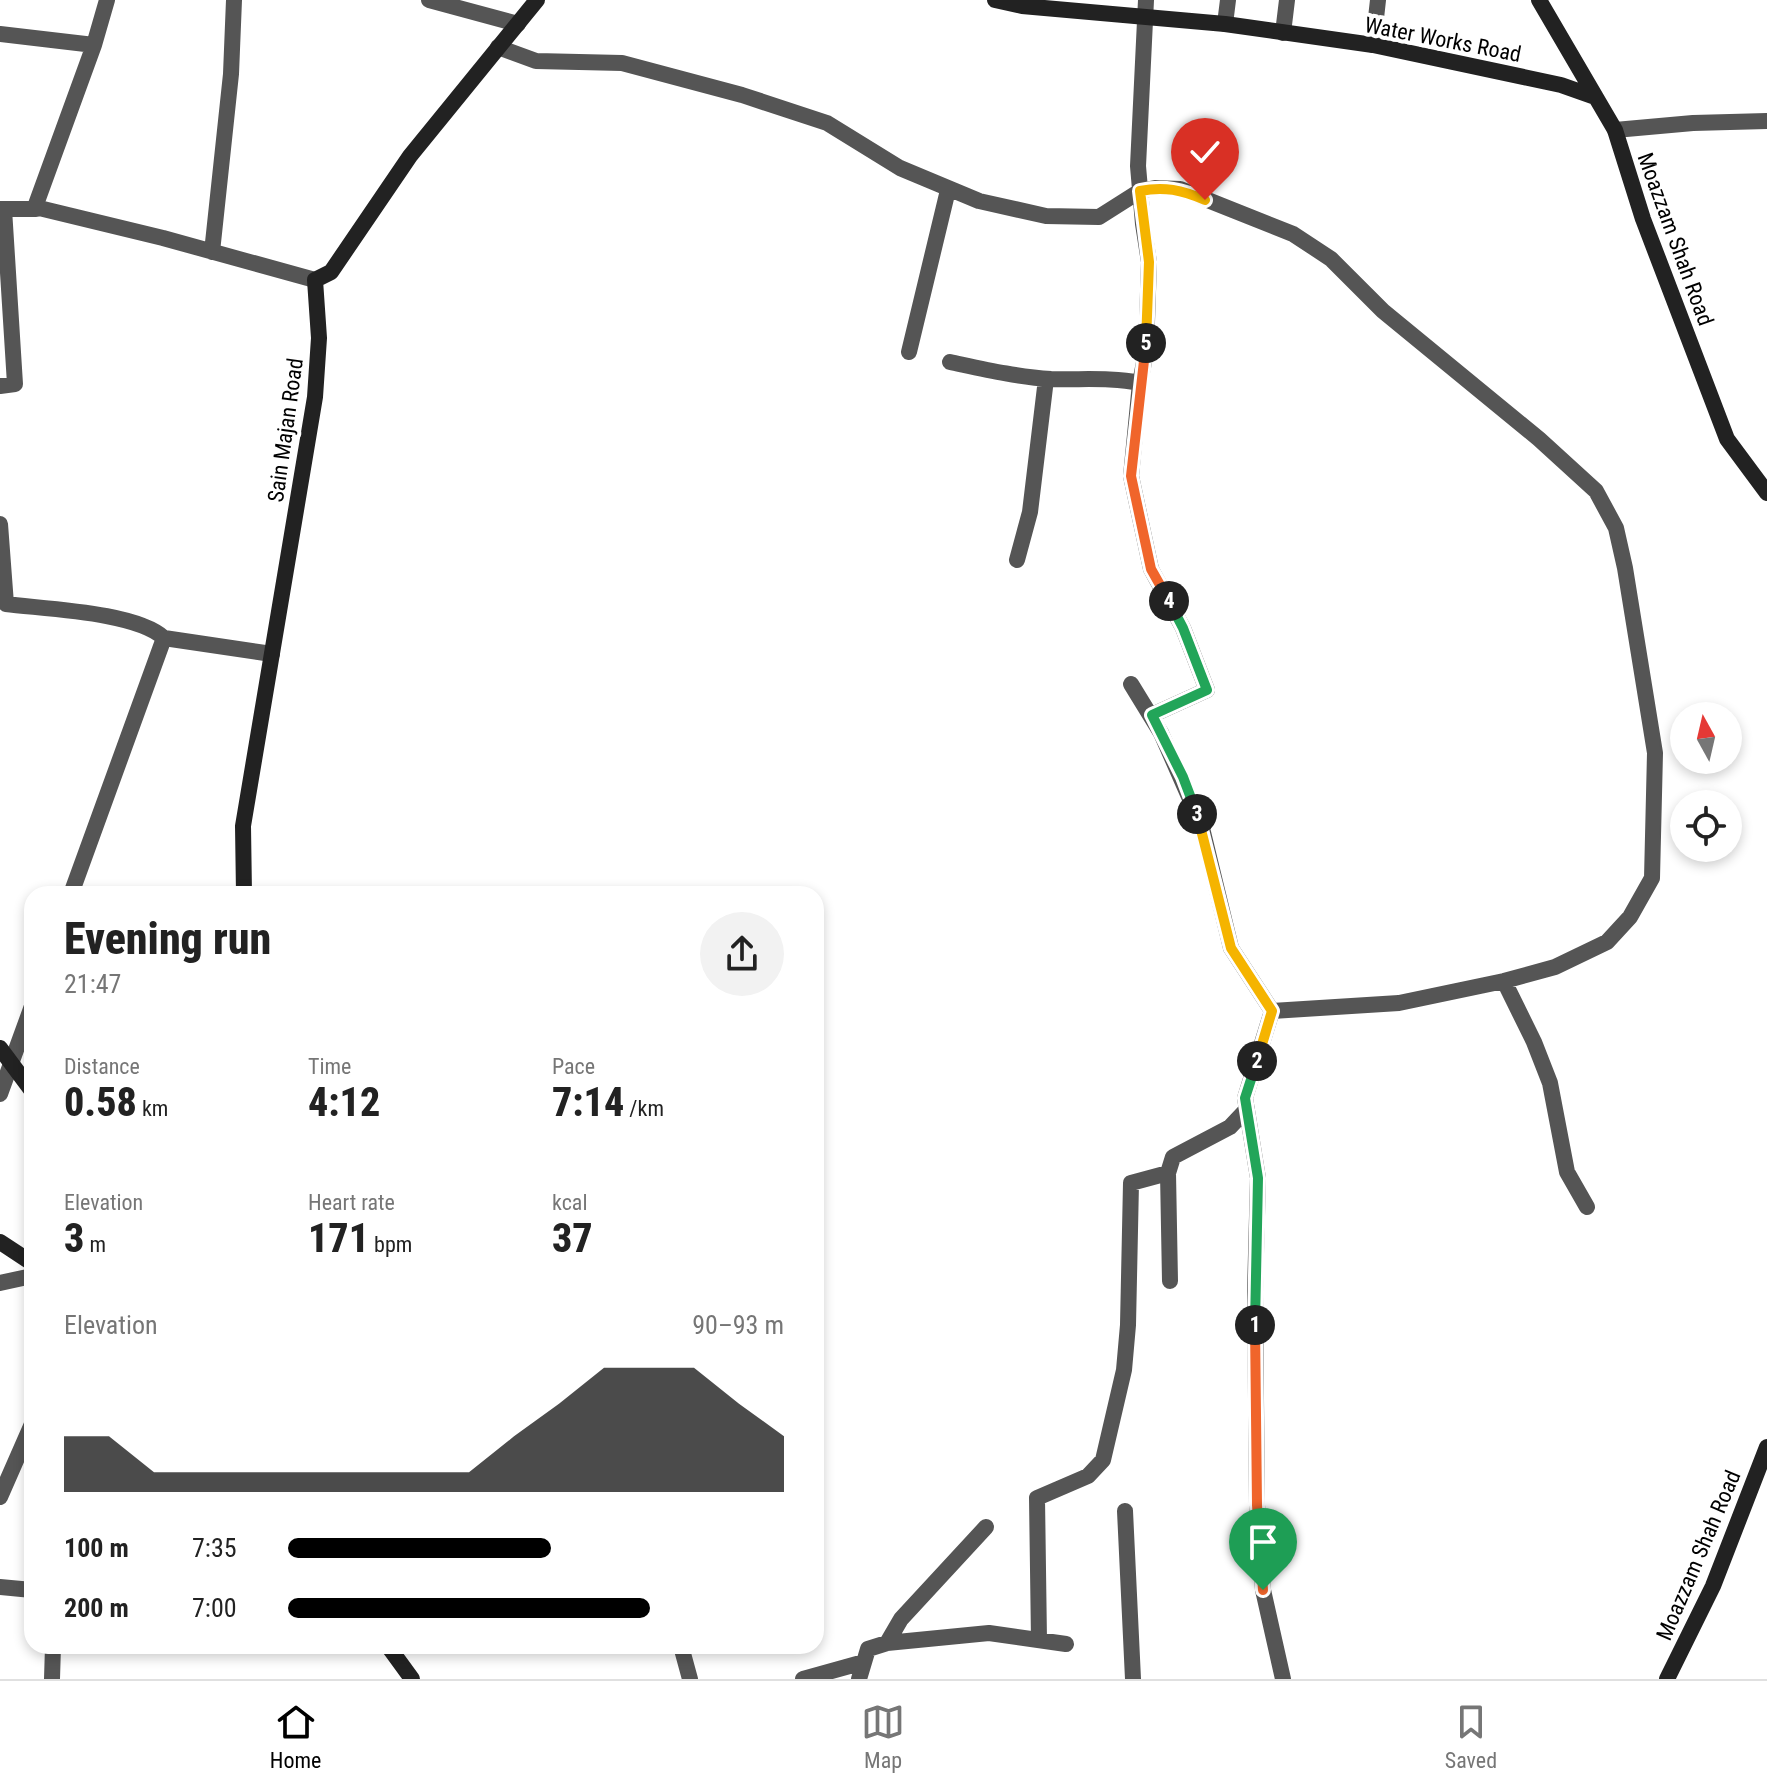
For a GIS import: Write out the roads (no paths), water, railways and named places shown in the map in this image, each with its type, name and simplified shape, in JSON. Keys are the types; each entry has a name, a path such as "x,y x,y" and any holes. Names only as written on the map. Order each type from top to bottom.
{"street":[{"path":"0,386 15,384 2,209 36,209 107,0"},
{"path":"212,252 231,74 234,0"},
{"path":"429,0 518,24"},
{"path":"35,207 315,280 331,272 410,156 537,0"},
{"name":"Water Works Road","path":"995,0 1146,8 1225,24 1373,45 1561,85 1595,97"},
{"path":"1225,24 1228,0"},
{"path":"1283,33 1287,0"},
{"path":"1373,45 1378,0"},
{"name":"Moazzam Shah Road","path":"1539,0 1615,130 1643,219 1727,439 1767,493"},
{"path":"1146,8 1138,166 1149,262 1146,352 1131,476 1151,569 1183,628 1207,690 1152,715"},
{"path":"0,34 94,45"},
{"path":"498,47 536,61 622,63 742,95 827,123 900,168 979,201 1046,216 1099,217 1140,191 1180,189 1293,234 1331,259 1383,311 1539,439 1596,491 1616,528 1655,753 1652,878 1630,917 1607,942 1555,967 1504,981 1399,1003 1272,1011"},
{"path":"1615,130 1767,121"},
{"path":"909,352 948,190"},
{"name":"Sain Majan Road","path":"244,886 243,826 315,397 319,338 315,280"},
{"path":"950,362 1046,379 1123,379 1140,383"},
{"path":"1017,560 1030,512 1046,379"},
{"path":"0,524 3,605 92,614 153,628 164,638 272,654"},
{"path":"74,886 164,638"},
{"path":"1131,684 1152,715 1183,777 1201,824 1231,948 1272,1011"},
{"path":"1504,981 1550,1083 1567,1172 1587,1207"},
{"path":"1272,1011 1245,1098 1258,1178 1255,1292 1257,1505 1263,1590 1283,1679"},
{"path":"0,1094 24,1028"},
{"path":"0,1048 24,1081"},
{"path":"1170,1281 1168,1173 1173,1157 1230,1127 1247,1109"},
{"path":"1039,1640 1037,1498 1088,1476 1103,1460 1124,1370 1129,1310 1131,1183 1168,1173"},
{"path":"0,1242 24,1258"},
{"path":"2,1288 24,1279"},
{"path":"0,1497 24,1442"},
{"name":"Moazzam Shah Road","path":"1667,1679 1713,1586 1767,1447"},
{"path":"1125,1511 1133,1679"},
{"path":"887,1643 901,1619 986,1527"},
{"path":"0,1587 24,1589"},
{"path":"859,1679 868,1649 887,1643 989,1633 1066,1644"},
{"path":"52,1679 53,1654"},
{"path":"394,1654 412,1679"},
{"path":"683,1654 690,1679"},
{"path":"803,1679 864,1662"}]}
